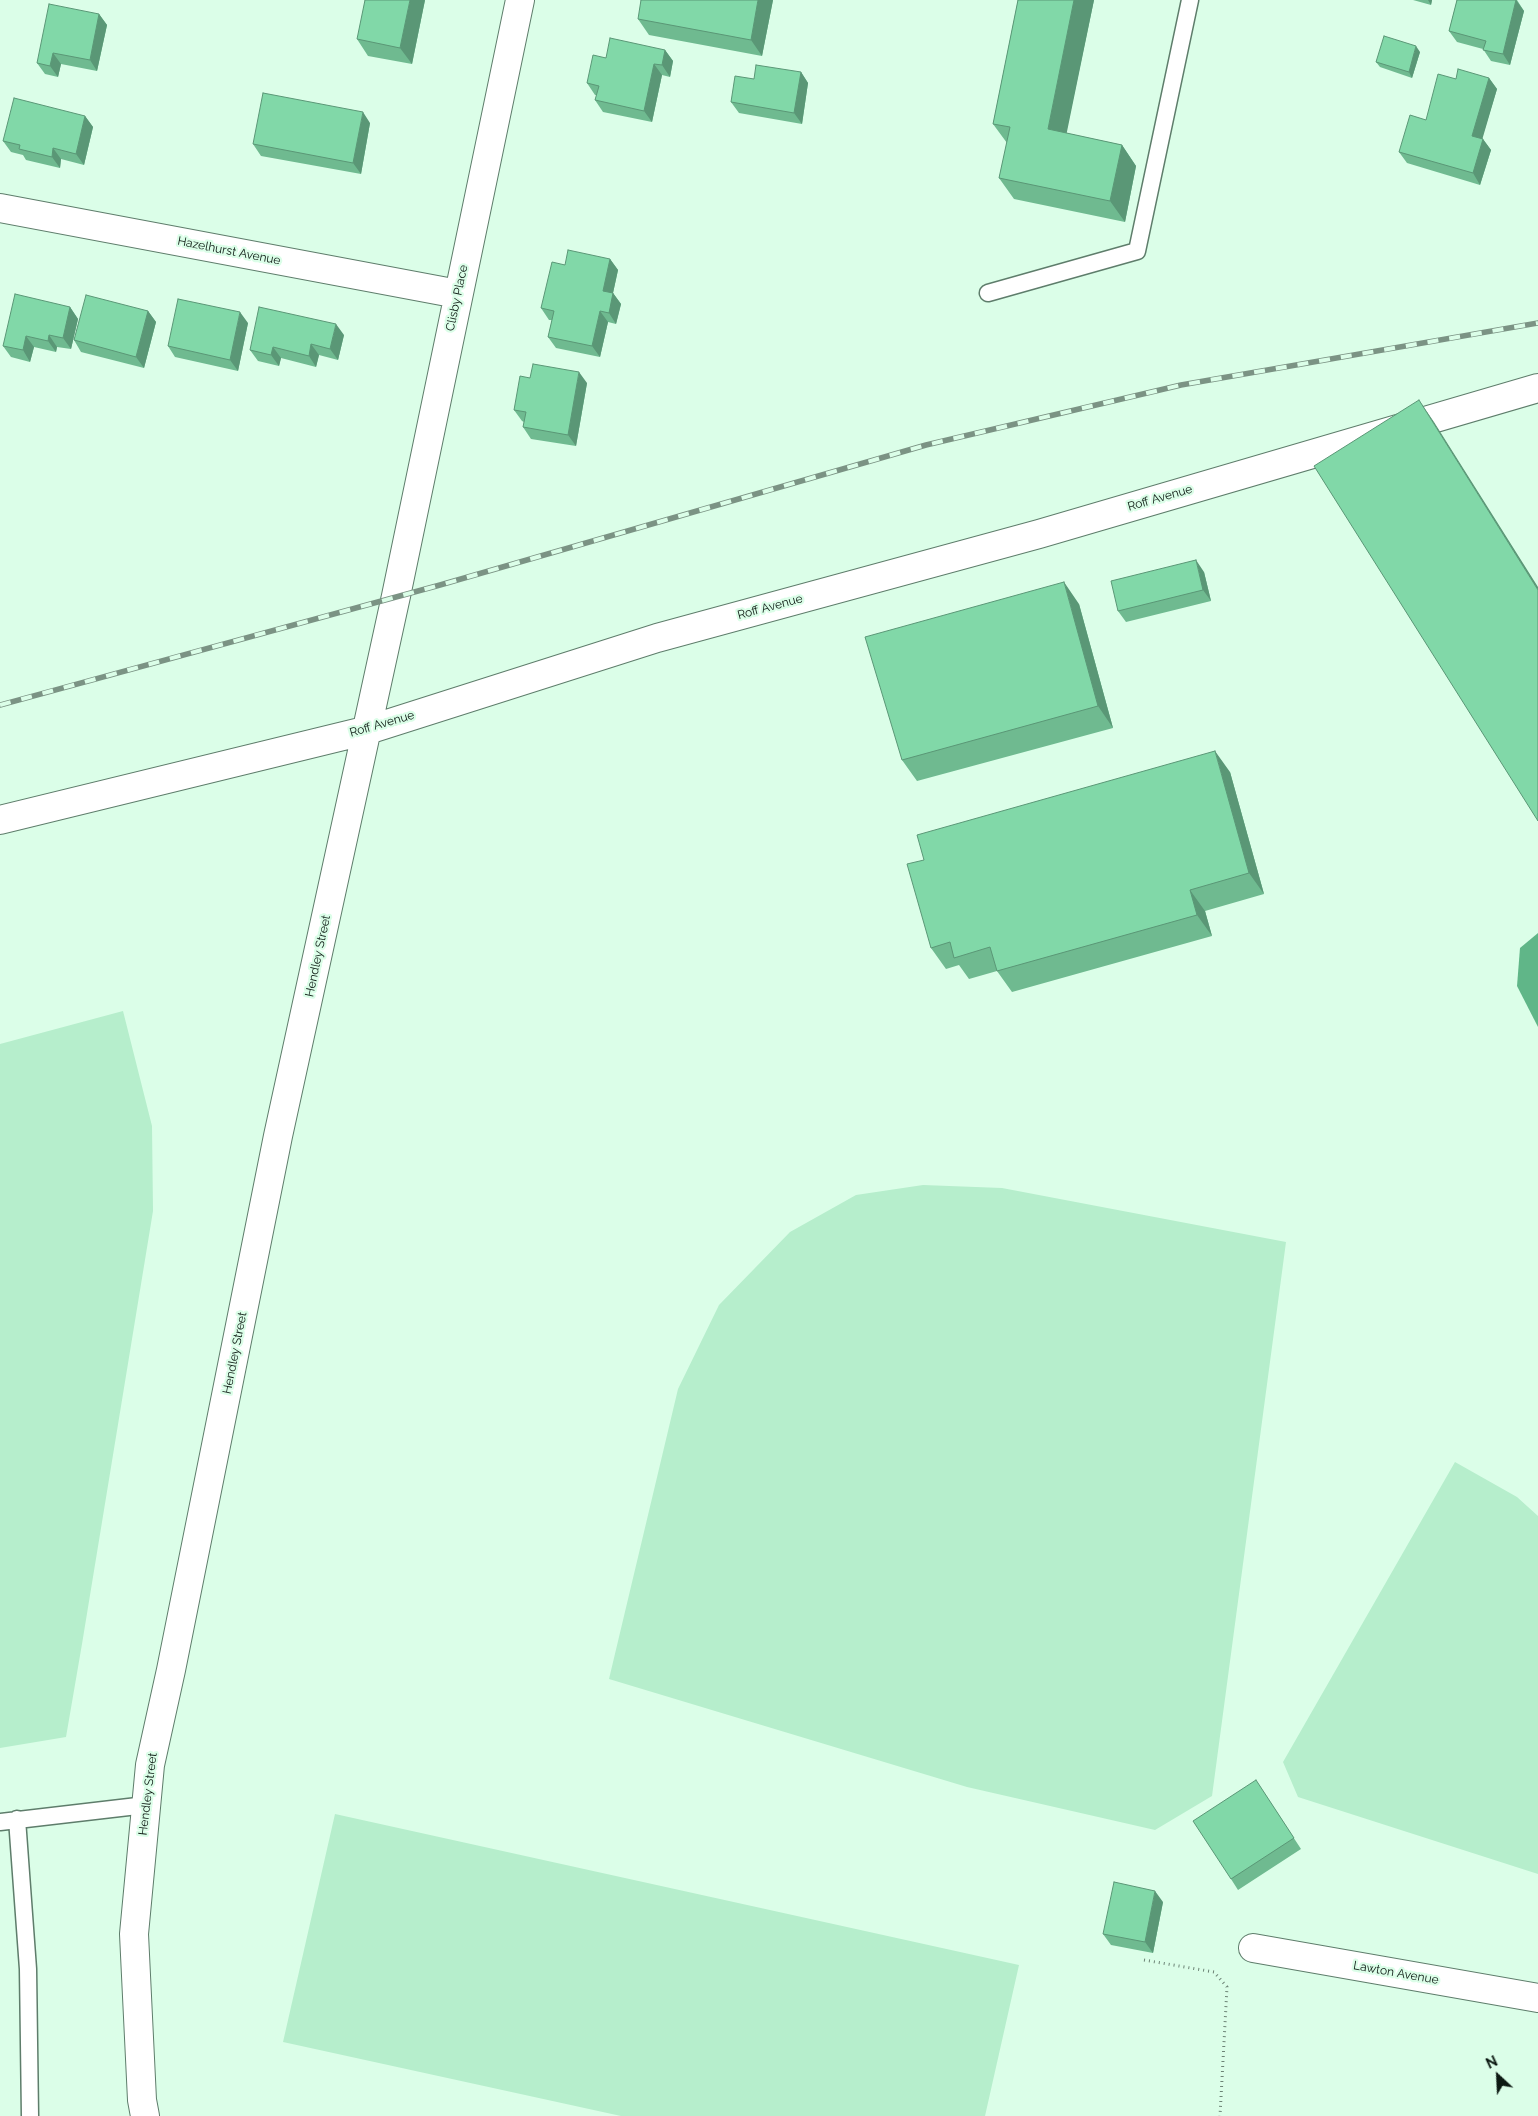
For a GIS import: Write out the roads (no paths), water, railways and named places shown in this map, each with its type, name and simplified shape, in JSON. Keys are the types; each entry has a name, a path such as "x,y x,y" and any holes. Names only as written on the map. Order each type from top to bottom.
{"street":[{"name":"Clisby Place","path":"396,596 520,0"},
{"name":"Hazelhurst Avenue","path":"0,208 458,294"},
{"name":"Roff Avenue","path":"0,820 368,730 657,638 1039,534 1538,388"},
{"name":"Hendley Street","path":"145,2116 142,2100 134,1934 150,1765 172,1670 278,1136 396,596"},
{"name":"Lawton Avenue","path":"1253,1948 1538,1998"}],"lane":[{"path":"988,293 1137,251 1190,0"},
{"path":"0,1822 146,1805"},
{"path":"17,1819 28,1969 30,2116"}],"railway":[{"path":"0,705 440,585 926,445 1181,385 1538,323"}]}
